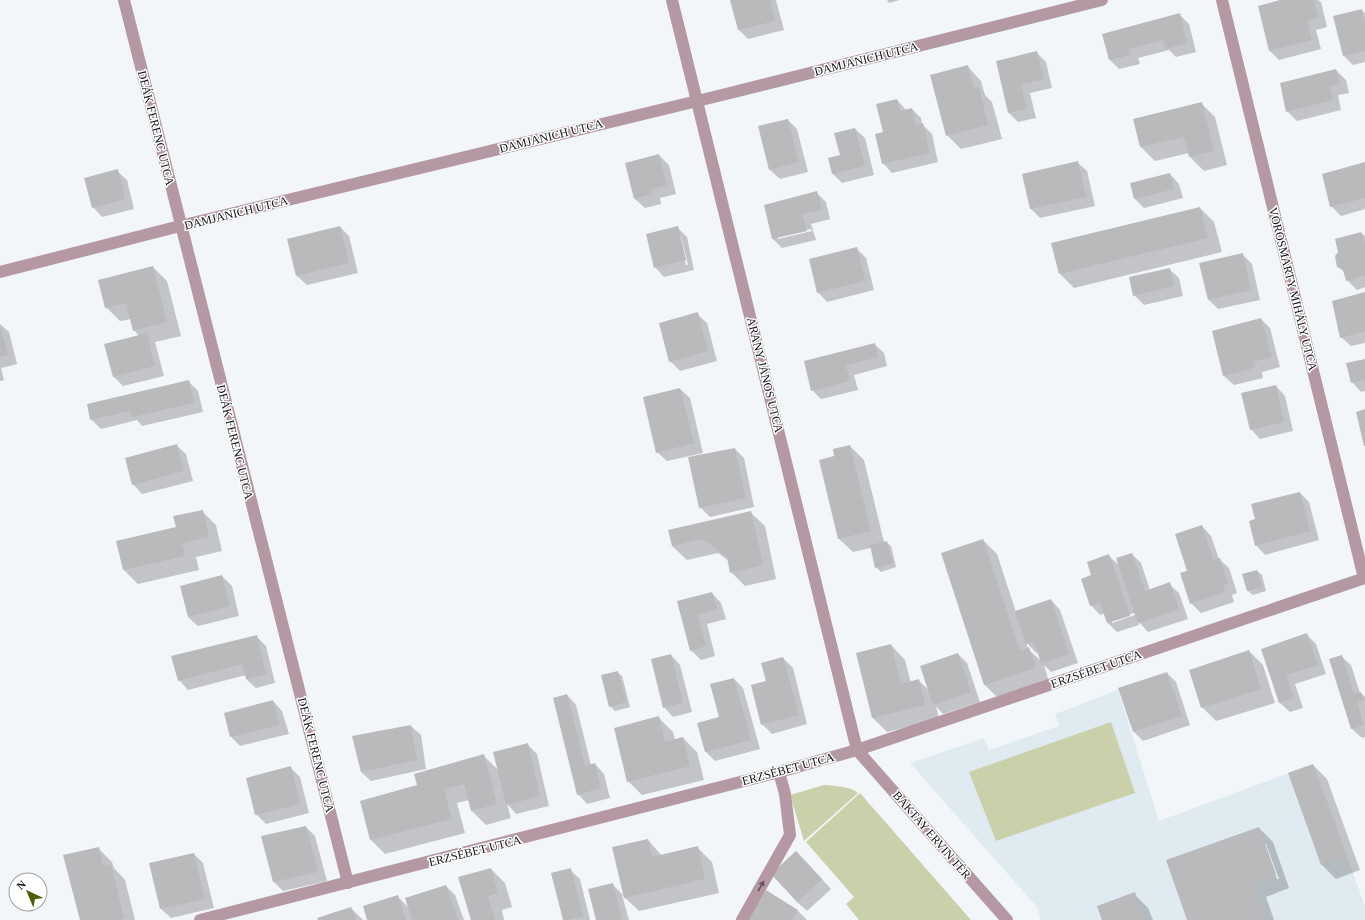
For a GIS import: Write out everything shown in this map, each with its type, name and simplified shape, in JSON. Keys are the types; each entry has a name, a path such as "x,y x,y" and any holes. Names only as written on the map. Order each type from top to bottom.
{"street":[{"name":"DEÁK FERENC UTCA","path":"124,0 180,226 348,883"},
{"name":"ARANY JÁNOS UTCA","path":"672,0 857,750"},
{"name":"DAMJANICH UTCA","path":"0,272 180,226 697,101 1102,0"},
{"name":"VÖRÖSMARTY MIHÁLY UTCA","path":"1222,0 1365,578"},
{"name":"ERZSÉBET UTCA","path":"200,920 779,772 857,750 1365,578"},
{"name":"BAKTAY ERVIN TÉR","path":"857,750 1007,920"},
{"path":"742,920 790,835 785,794 779,772"}],"shaded area":[{"path":"1118,690 1159,821 1313,764 1365,906 1365,920 1041,920 1037,907 910,763 984,738 989,750 1059,726 1055,714"}],"green space":[{"path":"1111,722 1135,793 996,841 969,772"},
{"path":"824,785 847,788 858,793 804,841 790,795"},
{"path":"860,793 971,920 859,920 846,904 854,897 806,842"}],"building":[{"path":"730,0 770,0 775,21 738,30"},
{"path":"1280,0 1314,0 1318,18 1307,21 1312,40 1269,51 1258,6"},
{"path":"1362,9 1365,23 1365,51 1343,56 1333,16"},
{"path":"1180,13 1187,43 1166,49 1163,40 1129,49 1131,55 1109,60 1102,34"},
{"path":"1037,51 1044,79 1021,84 1027,109 1008,113 996,61"},
{"path":"968,65 974,88 979,87 988,125 946,136 930,75"},
{"path":"1336,69 1340,84 1329,86 1333,100 1286,112 1280,83"},
{"path":"897,99 900,111 912,108 916,125 923,123 930,153 882,164 875,134 883,132 876,104"},
{"path":"1202,102 1214,151 1189,157 1184,137 1140,147 1133,119"},
{"path":"788,119 799,162 769,170 758,126"},
{"path":"855,128 865,166 832,174 828,158 840,155 834,133"},
{"path":"659,154 667,185 651,189 652,194 634,199 625,163"},
{"path":"1078,161 1086,197 1030,209 1022,174"},
{"path":"1365,162 1365,198 1330,207 1322,174"},
{"path":"118,169 125,199 92,208 84,178"},
{"path":"1170,173 1174,189 1134,199 1130,183"},
{"path":"817,191 822,210 802,214 807,231 772,239 764,205"},
{"path":"1200,207 1208,238 1059,274 1051,243"},
{"path":"340,226 349,263 296,276 287,239"},
{"path":"678,226 686,260 654,268 646,234"},
{"path":"1361,232 1365,244 1365,275 1346,281 1343,270 1337,267 1335,256 1338,252 1335,239"},
{"path":"857,247 865,281 817,293 809,259"},
{"path":"1243,253 1251,290 1208,300 1199,263"},
{"path":"153,266 167,322 133,331 126,303 105,308 98,280"},
{"path":"1170,268 1174,286 1133,296 1129,277"},
{"path":"1365,292 1365,331 1340,338 1332,301"},
{"path":"698,312 708,351 669,362 659,323"},
{"path":"1261,318 1272,357 1253,362 1254,368 1223,376 1212,331"},
{"path":"0,326 8,355 0,357"},
{"path":"147,333 155,366 113,377 104,344"},
{"path":"875,343 878,357 846,365 850,381 811,391 804,361"},
{"path":"1365,359 1365,383 1364,380 1351,383 1346,363"},
{"path":"189,380 194,403 132,417 130,411 90,420 87,404"},
{"path":"1276,385 1284,422 1250,430 1241,393"},
{"path":"680,388 694,443 656,453 643,397"},
{"path":"1365,409 1365,446 1364,446 1356,412"},
{"path":"177,444 184,471 132,485 125,458"},
{"path":"850,445 871,531 838,539 819,460 834,456 833,449"},
{"path":"735,448 746,498 699,508 688,457"},
{"path":"1300,492 1310,531 1255,546 1249,521 1255,519 1251,504"},
{"path":"203,510 209,537 182,543 185,556 123,570 116,541 176,527 173,516"},
{"path":"751,511 763,565 730,573 727,557 703,539 672,546 668,530"},
{"path":"1202,525 1213,560 1220,558 1228,584 1223,585 1225,592 1190,604 1180,573 1187,571 1175,534"},
{"path":"983,539 1020,651 1029,647 1036,668 984,685 941,553"},
{"path":"887,541 893,563 875,568 870,545"},
{"path":"1132,553 1145,591 1170,582 1179,609 1138,623 1116,558"},
{"path":"1109,554 1130,616 1107,623 1100,603 1090,606 1081,579 1091,575 1087,562"},
{"path":"1257,570 1263,587 1247,591 1242,574"},
{"path":"222,575 230,606 188,617 180,586"},
{"path":"712,592 717,609 698,615 706,646 690,651 677,601"},
{"path":"1051,599 1069,654 1041,663 1034,642 1026,644 1015,611"},
{"path":"1307,633 1318,665 1286,675 1294,698 1279,703 1261,649"},
{"path":"257,635 266,674 246,679 242,664 178,681 171,656"},
{"path":"891,644 901,684 919,679 925,705 872,718 856,653"},
{"path":"1249,650 1261,689 1201,708 1189,670"},
{"path":"958,653 971,692 933,705 920,666"},
{"path":"671,654 683,703 663,708 651,659"},
{"path":"1342,655 1354,694 1361,692 1364,700 1357,702 1364,725 1351,729 1329,659"},
{"path":"783,657 799,715 761,725 751,685 766,681 761,663"},
{"path":"618,671 626,702 609,707 601,675"},
{"path":"1167,672 1182,716 1133,732 1118,688"},
{"path":"734,678 751,740 705,752 697,723 719,717 710,684"},
{"path":"567,694 585,766 595,763 601,788 577,795 553,698"},
{"path":"273,700 280,725 230,737 224,713"},
{"path":"659,716 665,742 683,737 690,766 627,782 614,728"},
{"path":"411,725 417,760 361,772 352,736"},
{"path":"528,743 540,796 506,805 493,752"},
{"path":"484,754 497,804 471,811 464,784 444,789 452,819 370,840 360,801 417,785 414,774"},
{"path":"1313,764 1347,856 1321,865 1288,773"},
{"path":"291,766 300,804 255,815 246,778"},
{"path":"306,826 318,872 273,882 261,836"},
{"path":"1259,827 1276,874 1253,883 1266,920 1187,920 1166,860"},
{"path":"648,839 652,857 698,846 705,879 624,898 612,847"},
{"path":"99,847 103,866 111,864 124,918 116,920 80,920 63,855"},
{"path":"796,851 822,879 797,902 771,874"},
{"path":"194,853 205,899 160,909 149,863"},
{"path":"491,868 498,893 488,896 495,920 471,920 458,877"},
{"path":"571,868 583,916 563,920 551,873"},
{"path":"613,883 622,920 596,920 588,889"},
{"path":"446,885 458,920 412,920 405,898"},
{"path":"766,890 798,910 792,920 748,920"},
{"path":"1135,892 1144,920 1102,920 1097,906"},
{"path":"398,895 406,920 367,920 363,906"},
{"path":"351,907 356,920 318,920 317,918"}]}
